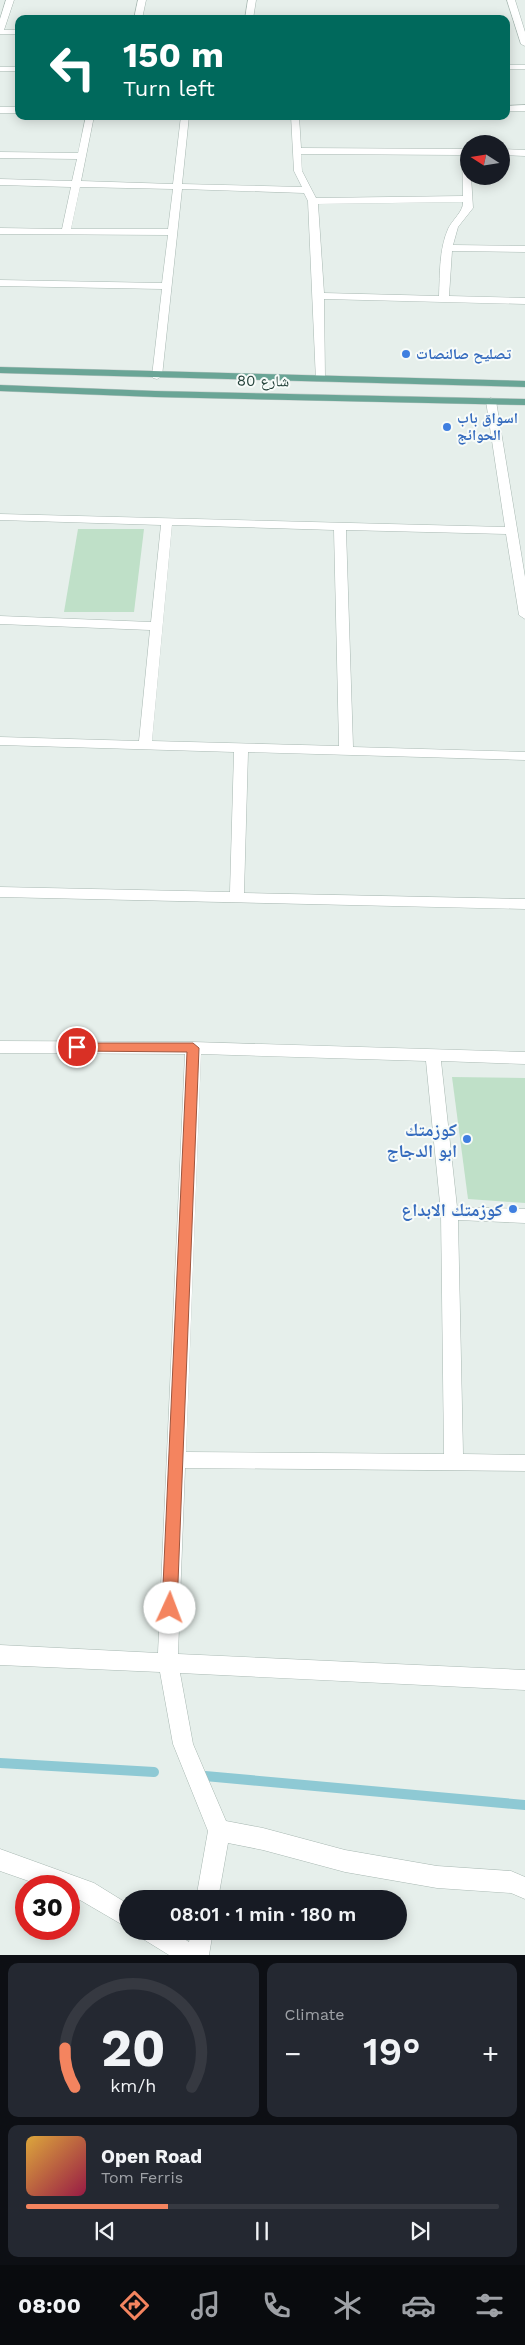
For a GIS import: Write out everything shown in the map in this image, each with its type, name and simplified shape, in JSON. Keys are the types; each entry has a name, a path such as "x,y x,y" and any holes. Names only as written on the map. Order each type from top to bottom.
{"main road":[{"name":"شارع 80","path":"0,370 157,376 525,384"},
{"name":"شارع 80","path":"0,388 155,394 525,402"}],"street":[{"path":"10,0 0,31 15,32"},
{"path":"139,15 142,0"},
{"path":"250,15 252,0"},
{"path":"511,0 525,44"},
{"path":"510,67 525,67"},
{"path":"0,69 15,69"},
{"path":"510,108 525,108"},
{"path":"0,110 15,110"},
{"path":"66,231 89,120"},
{"path":"157,376 185,120"},
{"path":"295,120 298,171 314,201 319,296 320,380"},
{"path":"296,151 460,152"},
{"path":"510,152 525,153"},
{"path":"0,155 82,156"},
{"path":"0,182 307,190"},
{"path":"444,299 446,248 449,234 459,216 468,208 468,185"},
{"path":"314,201 468,199"},
{"path":"0,231 172,232"},
{"path":"446,248 525,249"},
{"path":"0,283 167,286"},
{"path":"319,296 525,301"},
{"path":"491,401 525,615"},
{"path":"0,517 512,531"},
{"path":"145,745 167,522"},
{"path":"340,526 346,751"},
{"path":"0,620 156,626"},
{"path":"0,741 525,756"},
{"path":"237,898 241,748"},
{"path":"0,894 525,904"},
{"path":"0,1047 193,1048 525,1058"},
{"path":"193,1048 168,1663 183,1744 218,1832 208,1890"},
{"path":"433,1055 449,1213 454,1463"},
{"path":"449,1213 525,1216"},
{"path":"176,1460 525,1463"},
{"path":"0,1655 525,1680"},
{"path":"218,1832 263,1839 345,1861 437,1877 511,1882 525,1888"},
{"path":"0,1860 86,1891 119,1911"},
{"path":"165,1940 189,1955"},
{"path":"198,1955 200,1940"}],"green space":[{"path":"78,529 144,529 134,612 64,612"},
{"path":"452,1077 525,1078 525,1203 468,1199"}],"waterway":[{"path":"0,1763 154,1772"},
{"path":"205,1776 525,1805"}],"place":[{"name":"تصليح صالنصات","path":"406,354"},
{"name":"اسواق باب الحوائج","path":"447,427"},
{"name":"كوزمتك ابو الدجاج","path":"467,1139"},
{"name":"كوزمتك الابداع","path":"513,1209"}],"route":[{"path":"77,1047 193,1048 170,1608"}]}
